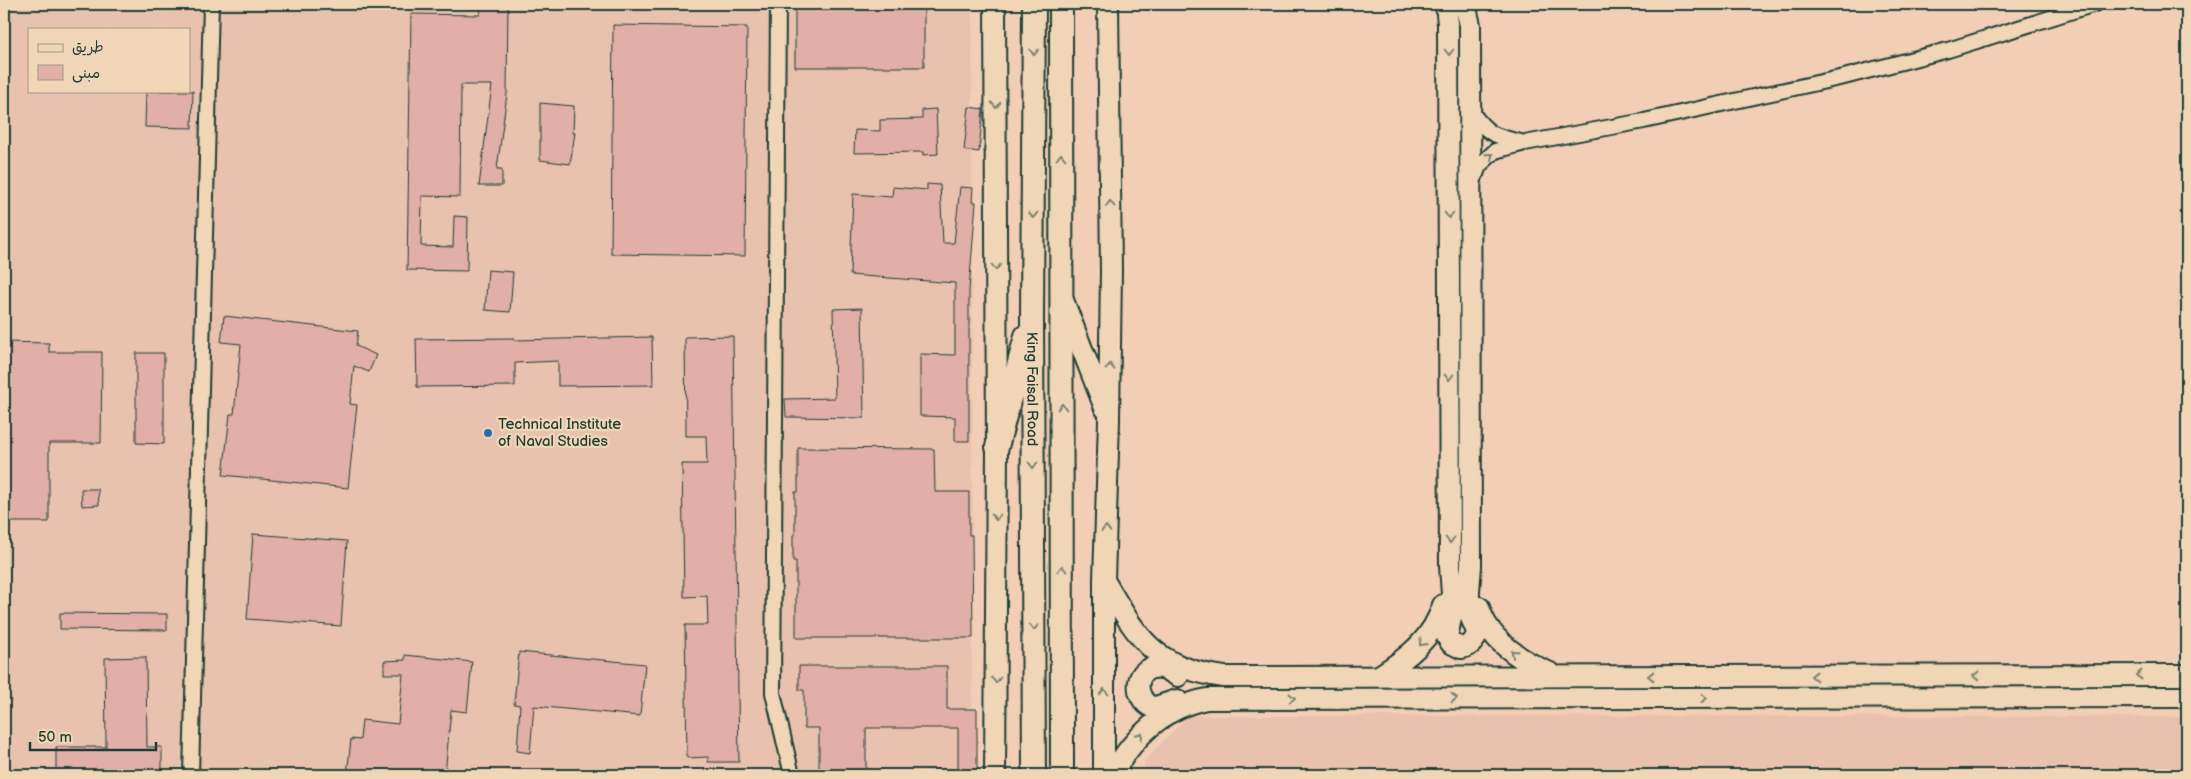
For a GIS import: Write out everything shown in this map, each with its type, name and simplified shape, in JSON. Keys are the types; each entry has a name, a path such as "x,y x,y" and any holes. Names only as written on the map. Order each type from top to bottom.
{"highway":[{"name":"King Faisal Road","path":"1034,4 1032,316 1034,775"},
{"name":"King Faisal Road","path":"1061,4 1062,775"},
{"path":"997,447 1017,363 1032,316"}],"main road":[{"path":"995,4 997,447 995,775"},
{"path":"1446,4 1448,34 1450,566 1453,609 1447,637 1451,643 1461,648 1470,644 1476,636 1470,612 1472,566 1470,24 1465,4"},
{"path":"1104,775 1104,580 1111,271 1110,5"},
{"path":"1061,295 1109,420"},
{"path":"1379,676 1410,655 1434,628 1445,599 1450,566"},
{"path":"1472,566 1482,618 1492,633 1521,659 1556,676"},
{"path":"1104,580 1132,627 1154,651 1186,668 1202,674 1224,677"},
{"path":"2187,676 1379,676 1224,677 1192,680 1161,668 1152,668 1141,676 1138,688 1142,700 1146,705 1153,708 1164,706 1185,697 2187,697"},
{"path":"1112,775 1120,760 1138,737 1155,721 1191,703 1207,699 1224,698"}],"street":[{"path":"192,775 211,4"},
{"path":"778,4 773,693 792,775"},
{"path":"1470,24 1474,4"},
{"path":"1470,187 1479,166 1495,151 1524,143 1644,121 1844,77 1948,50 2095,4"},
{"path":"1470,110 1485,129 1496,136 1524,143"}],"shaded area":[{"name":"Technical Institute of Naval Studies","path":"4,4 972,4 972,775 4,775"},
{"path":"1187,716 2187,717 2187,775 1144,775 1144,762"}],"building":[{"path":"481,4 508,4 507,94 497,169 502,169 502,186 479,186 492,85 461,85 460,197 422,196 421,246 453,247 454,216 468,217 467,271 407,270 411,14 480,15"},
{"path":"795,4 924,4 924,67 795,67"},
{"path":"613,25 747,27 745,256 611,254"},
{"path":"193,91 192,128 145,127 146,92"},
{"path":"540,103 574,106 573,133 575,133 570,164 540,160"},
{"path":"969,107 983,109 979,152 964,150"},
{"path":"936,109 938,154 923,155 923,152 854,153 855,130 880,131 880,120 922,119 922,110"},
{"path":"927,184 940,185 943,243 954,243 960,187 973,188 972,202 976,202 969,290 969,441 955,441 955,417 920,416 920,354 955,355 955,283 850,275 853,194 892,197 893,187 927,190"},
{"path":"488,270 513,272 510,312 485,310"},
{"path":"862,308 864,418 786,417 785,399 835,398 833,309"},
{"path":"224,316 358,331 356,346 376,355 369,372 354,366 350,404 357,405 348,488 223,475 230,414 234,414 241,344 221,342"},
{"path":"733,336 739,762 708,762 708,757 687,758 685,625 708,625 707,596 684,597 682,464 707,464 706,436 686,436 685,337"},
{"path":"652,337 653,385 558,386 558,361 515,363 515,386 417,387 416,339 514,338 514,340"},
{"path":"4,342 49,343 49,352 102,352 101,443 49,443 49,522 4,522"},
{"path":"136,353 164,353 164,444 136,443"},
{"path":"798,448 934,449 935,492 969,492 969,535 972,535 973,638 796,638 796,561 793,561 793,535 795,535 795,492 798,492"},
{"path":"81,489 98,489 99,505 82,506"},
{"path":"253,534 347,541 341,626 247,619"},
{"path":"60,613 167,614 167,630 60,629"},
{"path":"519,652 645,664 640,716 534,706 530,753 517,751 520,705 514,704"},
{"path":"405,655 472,662 467,712 451,710 445,775 347,775 351,739 360,740 362,720 398,724 403,674 384,674 384,661 405,660"},
{"path":"146,657 147,747 162,747 162,775 56,775 56,747 106,747 105,658"},
{"path":"799,666 947,666 947,709 977,709 977,775 958,775 958,728 866,728 866,775 819,775 819,728 804,728 804,690 799,690"}],"place":[{"name":"Technical Institute of Naval Studies","path":"488,433"}]}
